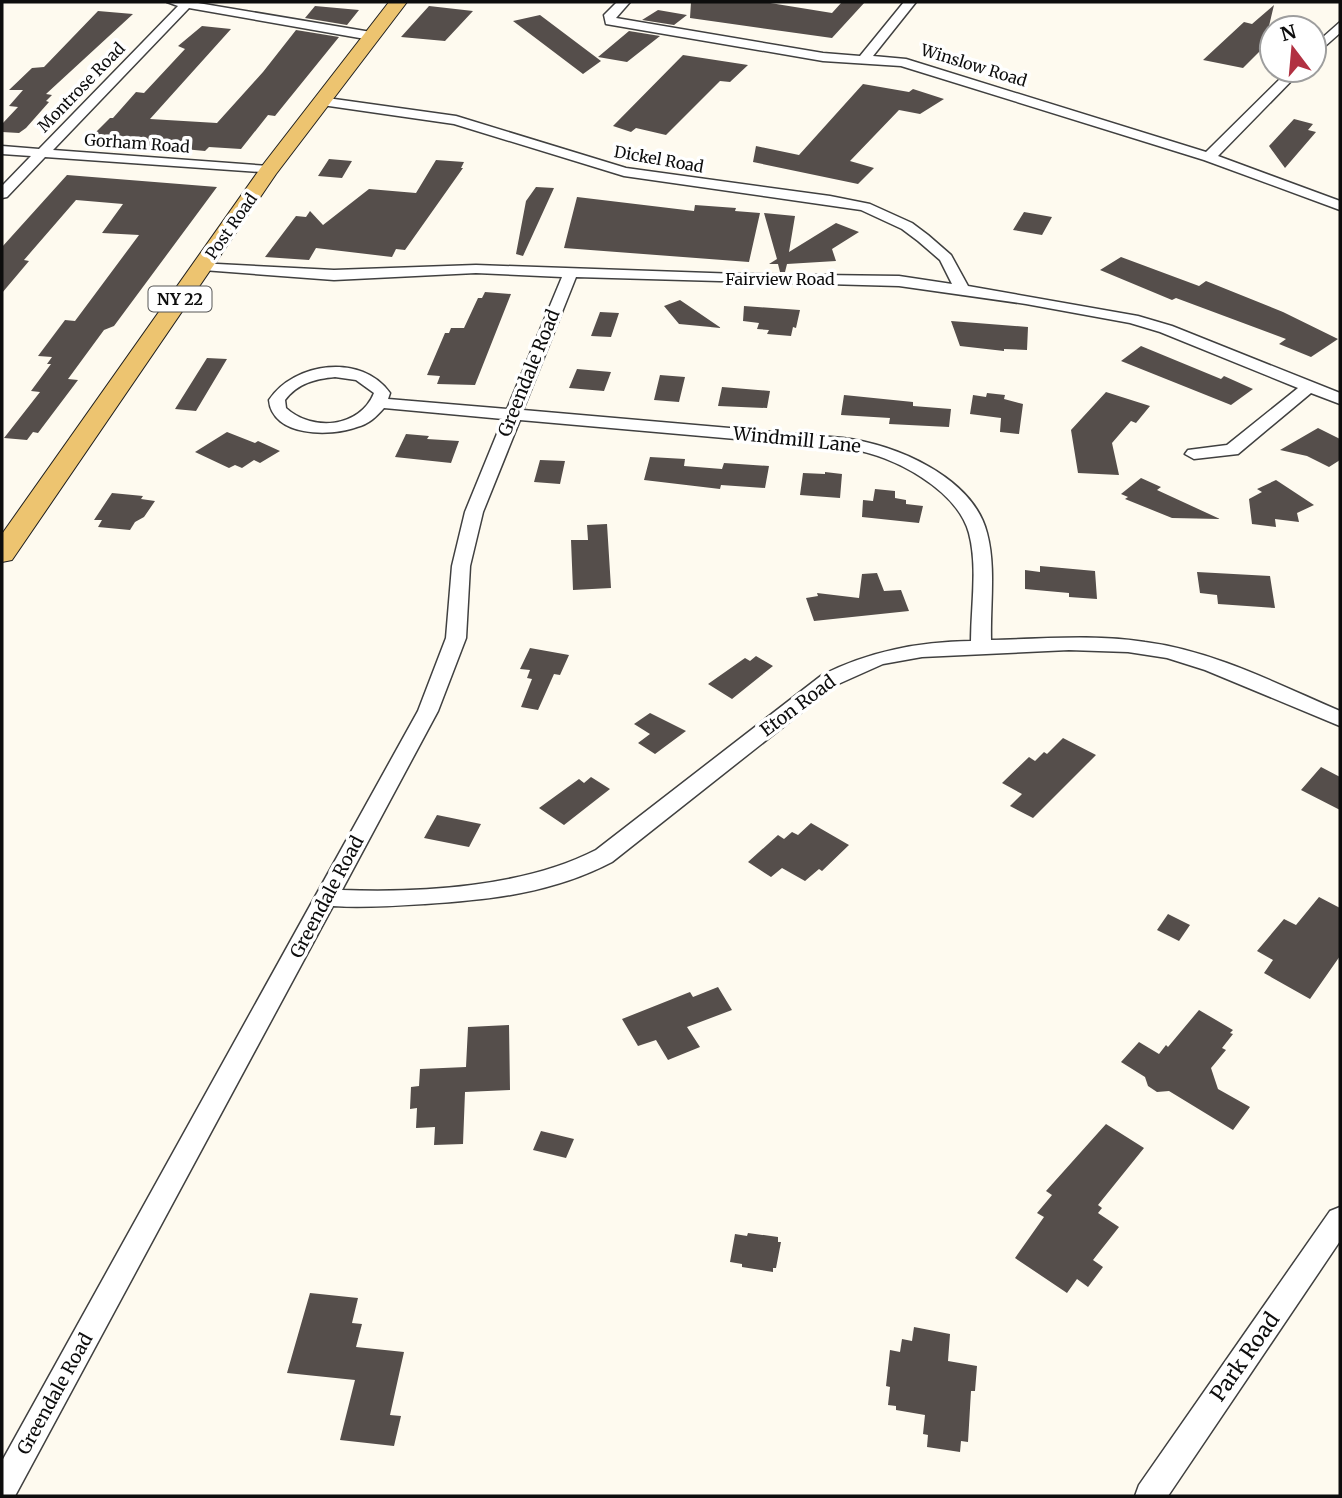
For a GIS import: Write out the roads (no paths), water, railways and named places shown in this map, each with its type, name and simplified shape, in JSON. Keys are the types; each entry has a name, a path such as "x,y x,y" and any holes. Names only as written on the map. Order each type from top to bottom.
{"main road":[{"name":"NY 22","path":"370,38 397,2"},
{"name":"Post Road","path":"3,549 269,170 370,38"}],"street":[{"path":"169,2 370,38"},
{"name":"Winslow Road","path":"624,2 610,15 610,22 823,57 865,58 920,67 1209,157 1340,206"},
{"path":"865,58 910,2"},
{"name":"Montrose Road","path":"2,194 186,5"},
{"path":"1209,157 1282,84"},
{"name":"Dickel Road","path":"320,101 456,120 624,172 865,207 907,226 932,245 946,258 963,291"},
{"name":"Gorham Road","path":"2,150 269,170"},
{"name":"Fairview Road","path":"203,266 334,275 476,269 739,279 899,281 1026,299 1132,319 1166,329 1340,399"},
{"name":"Greendale Road","path":"2,1490 428,710 456,638 461,566 474,512 571,272"},
{"path":"335,372 365,377 376,383 382,393 381,403 370,415 357,422 338,427 317,428 302,426 283,417 278,410 277,400 282,391 303,378 335,372"},
{"path":"1194,454 1232,450 1309,387"},
{"name":"Windmill Lane","path":"381,403 821,441 878,450 939,482 958,501 978,531 981,647"},
{"name":"Eton Road","path":"328,897 354,900 486,892 566,875 604,856 838,676 856,666 894,655 981,647 1104,644 1169,652 1219,668 1340,719"},
{"name":"Park Road","path":"1150,1496 1340,1219"}]}
